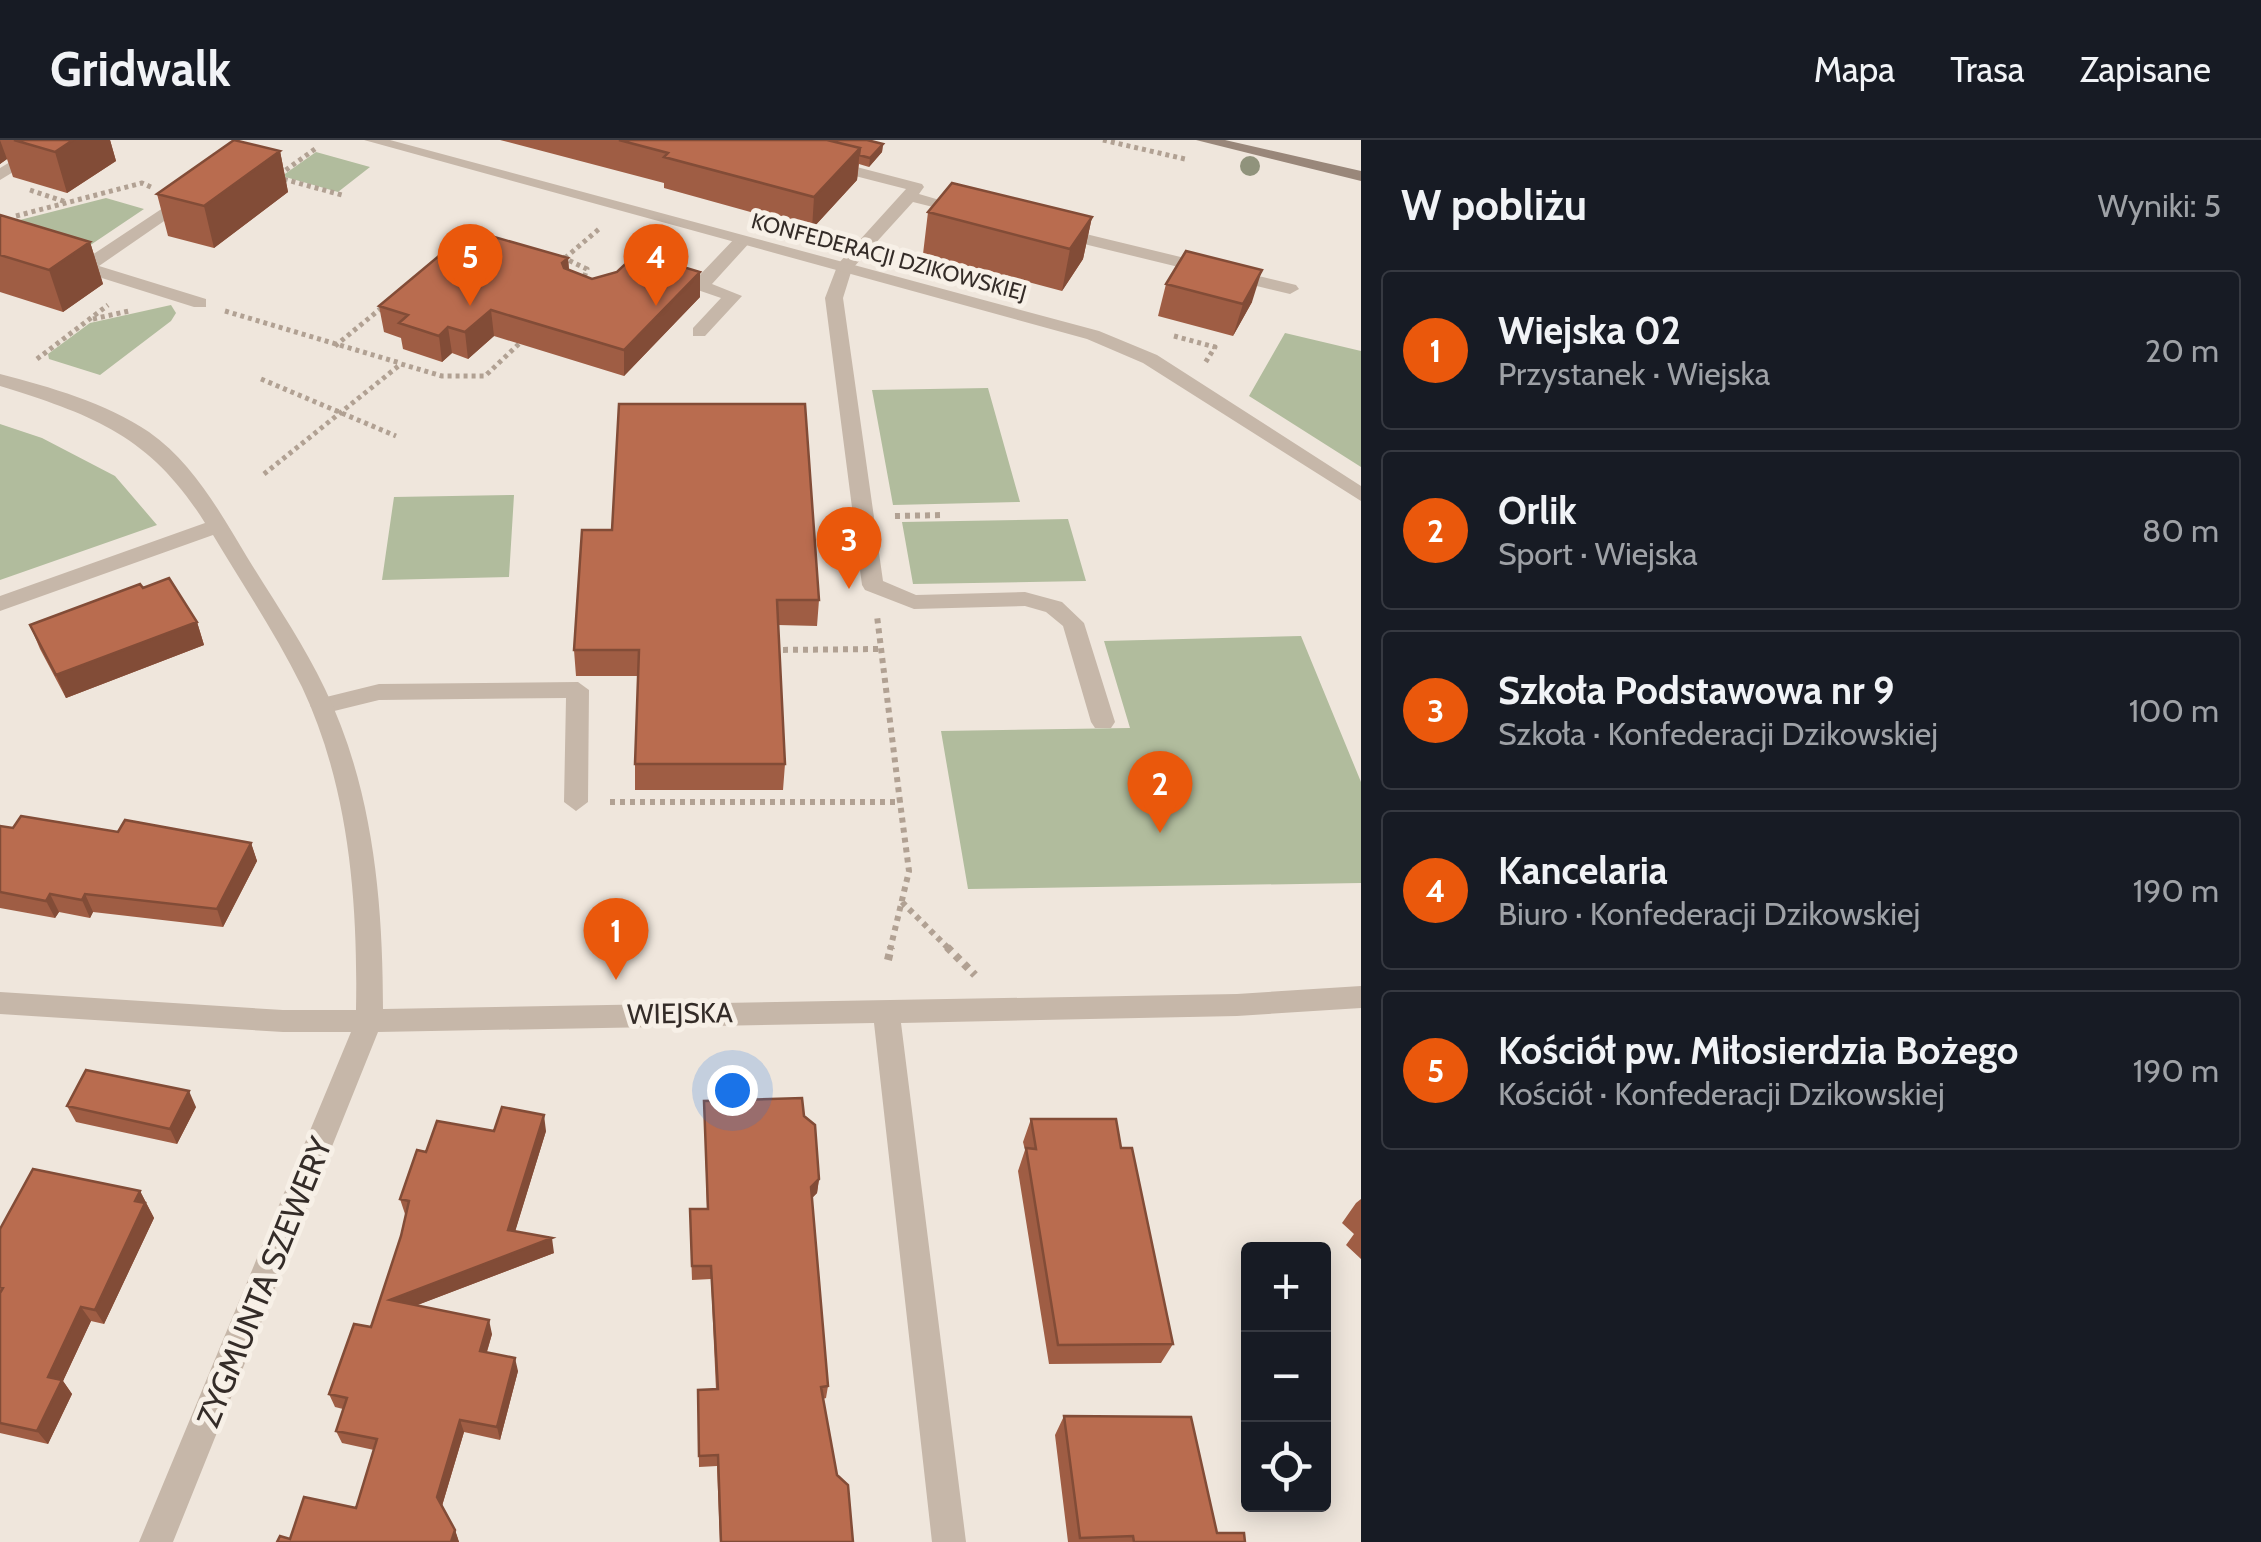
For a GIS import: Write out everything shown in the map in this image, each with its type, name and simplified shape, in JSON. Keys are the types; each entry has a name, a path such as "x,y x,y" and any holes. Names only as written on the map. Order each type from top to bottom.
{"street":[{"path":"0,175 58,140"},
{"name":"KONFEDERACJI DZIKOWSKIEJ","path":"372,140 1093,336 1150,360 1361,495"},
{"path":"1204,140 1361,176"},
{"path":"801,158 984,214"},
{"path":"908,190 844,268 834,298 873,585 914,602 1025,600 1054,607 1073,623 1103,722"},
{"path":"85,267 173,209"},
{"path":"1040,228 1290,289"},
{"path":"0,240 200,303"},
{"path":"700,286 743,240"},
{"path":"648,271 733,296 699,332"},
{"path":"0,380 106,417 141,436 167,457 217,526 298,658 322,706 342,764 372,944 370,1021"},
{"path":"0,604 217,526"},
{"path":"322,706 379,692 578,690 576,802"},
{"name":"WIEJSKA","path":"0,1002 283,1020 370,1021 1237,1005 1361,997"},
{"path":"886,1009 950,1542"},
{"name":"ZYGMUNTA SZEWERY","path":"156,1542 370,1021"}],"path":[{"path":"315,149 276,177 342,195"},
{"path":"0,220 142,183 150,185 173,209"},
{"path":"17,186 67,202"},
{"path":"566,258 602,226"},
{"path":"550,254 587,269 576,290"},
{"path":"38,359 136,283"},
{"path":"336,346 391,300"},
{"path":"200,303 442,376 484,376 524,340"},
{"path":"1170,335 1216,347 1204,364"},
{"path":"264,474 401,364"},
{"path":"261,379 396,436"},
{"path":"863,516 944,515"},
{"path":"873,585 908,871 888,960"},
{"path":"765,650 881,650"},
{"path":"576,802 900,802"},
{"path":"901,902 985,986"}],"green space":[{"path":"316,152 370,167 338,192 282,176"},
{"path":"106,198 144,209 86,248 4,224"},
{"path":"171,305 176,313 171,321 100,375 49,359 48,354 90,323"},
{"path":"1285,333 1361,351 1361,467 1249,396"},
{"path":"988,388 1020,502 893,505 872,390"},
{"path":"0,424 42,438 115,476 157,525 0,580"},
{"path":"514,495 509,577 382,580 394,497"},
{"path":"1068,519 1086,581 913,584 902,522"},
{"path":"1301,636 1361,782 1361,883 968,889 941,731 1130,728 1104,641"}],"building":[{"path":"14,140 73,140 55,152"},
{"path":"234,140 280,151 204,206 157,194"},
{"path":"619,140 827,140 860,148 814,197 664,157 668,153"},
{"path":"827,140 883,144 870,158 859,155 860,148"},
{"path":"952,183 1092,217 1070,249 928,212"},
{"path":"0,215 90,242 49,270 0,255"},
{"path":"470,230 568,258 562,263 564,268 592,279 617,272 637,253 700,272 624,350 491,310 465,332 448,327 439,336 399,323 408,315 379,306"},
{"path":"1186,251 1262,270 1243,304 1166,284"},
{"path":"619,404 805,404 819,600 777,600 785,764 635,764 639,650 574,650 582,530 612,530"},
{"path":"169,578 197,622 56,675 30,625 140,584 143,588"},
{"path":"21,816 118,832 125,820 251,843 217,909 85,894 82,900 50,894 46,901 0,892 0,826 13,828"},
{"path":"86,1070 189,1091 170,1129 67,1106"},
{"path":"802,1098 804,1116 815,1125 819,1179 811,1187 828,1386 821,1387 837,1475 848,1485 853,1542 721,1542 718,1455 699,1456 698,1390 718,1389 711,1266 692,1266 690,1209 708,1209 704,1101"},
{"path":"502,1107 544,1115 508,1230 552,1238 390,1300 489,1320 480,1351 515,1358 497,1427 460,1420 437,1497 455,1530 451,1542 277,1542 280,1536 290,1539 304,1497 356,1508 377,1439 336,1431 347,1398 329,1394 354,1324 371,1327 401,1236 409,1201 400,1199 417,1150 426,1152 437,1121 494,1131"},
{"path":"1031,1119 1116,1119 1121,1148 1132,1148 1173,1344 1058,1345 1026,1148 1036,1149"},
{"path":"33,1169 140,1191 135,1201 145,1203 95,1310 81,1307 48,1377 62,1380 37,1431 0,1423 0,1229"},
{"path":"1064,1416 1191,1417 1217,1533 1244,1533 1245,1542 1134,1542 1133,1536 1080,1538"}],"place":[{"name":"Kościół pw. Miłosierdzia Bożego","path":"470,306"},
{"name":"Kancelaria","path":"656,306"},
{"name":"Szkoła Podstawowa nr 9","path":"849,589"},
{"name":"Orlik","path":"1160,833"},
{"name":"Wiejska 02","path":"616,980"}]}
